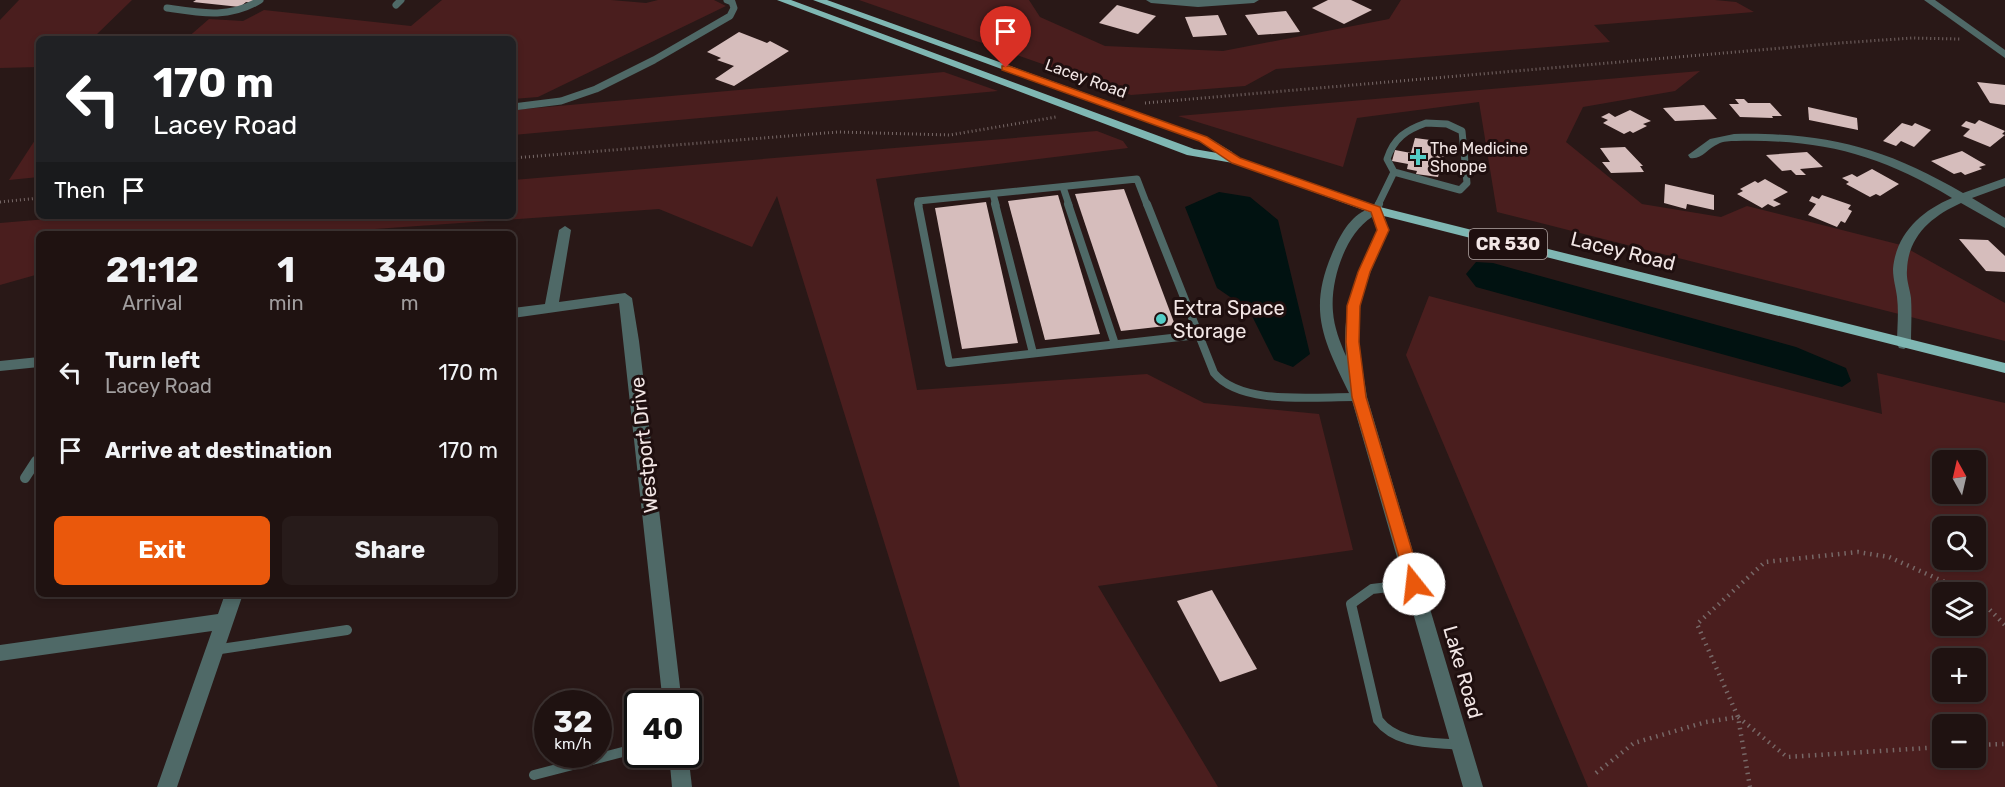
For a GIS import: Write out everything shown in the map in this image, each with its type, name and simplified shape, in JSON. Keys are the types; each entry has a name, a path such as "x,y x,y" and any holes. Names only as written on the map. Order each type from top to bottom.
{"main road":[{"name":"Lacey Road","path":"782,0 1191,152 1236,160 1376,210 2005,368"},
{"name":"Lacey Road","path":"818,0 1203,139 1236,160"},
{"path":"850,24 861,16"},
{"path":"917,49 929,40"}],"street":[{"path":"1151,0 1198,4 1254,0"},
{"path":"1929,0 2005,55"},
{"path":"1694,155 1717,140 1806,137 1889,159 1963,198 2005,224"},
{"path":"1904,344 1904,297 1900,269 1905,245 1930,213 2005,182"},
{"name":"Lake Road","path":"1359,397 1333,345 1323,305 1328,276 1353,222 1376,210 1383,230 1364,272 1353,306 1353,342 1359,397 1473,787"},
{"path":"551,308 565,230"},
{"name":"Westport Drive","path":"516,313 624,298 631,331 671,690"},
{"path":"0,366 36,362"},
{"path":"167,787 233,597"},
{"path":"0,652 225,621"},
{"path":"680,768 682,787"}],"lane":[{"path":"178,0 167,8 227,15 247,10 260,0"},
{"path":"516,107 544,104 574,97 612,82 730,16 734,8 732,2 727,0"},
{"path":"236,13 249,2"},
{"path":"1426,123 1447,124 1462,131 1467,183 1460,190 1394,172 1387,159 1390,148 1405,130 1426,123"},
{"path":"1376,210 1394,172"},
{"path":"1198,335 948,363 918,201 1137,179 1198,335 1214,373 1221,382 1235,389 1255,394 1359,397"},
{"path":"1063,187 1115,344"},
{"path":"993,194 1033,353"},
{"path":"25,478 36,461"},
{"path":"1414,584 1382,585 1369,589 1357,596 1351,604 1378,720 1381,725 1396,735 1461,745"},
{"path":"214,650 347,630"},
{"path":"534,775 624,752"}],"path":[{"path":"1121,110 1144,103 1912,38"},
{"path":"516,158 838,132 950,135 1066,115 1077,109"},
{"path":"0,202 36,198"},
{"path":"1750,787 1738,717 1697,624 1766,562 1858,552 1889,557 1945,582"},
{"path":"1986,606 2005,626"},
{"path":"1596,773 1634,743 1706,722 1738,717 1787,757 1932,748"},
{"path":"1986,745 2005,744"}],"shaded area":[{"path":"19,0 132,0 95,36 36,36 36,67 0,68 0,20"},
{"path":"442,0 611,0 646,3 658,0 714,0 726,6 538,97 516,99 516,36 189,36 209,19 243,21 264,10 411,26"},
{"path":"859,0 1029,0 1040,17 1105,46 1223,51 1389,19 1401,0 1715,0 1736,2 1754,12 1594,25 1610,42 1276,69 1245,86 1131,95"},
{"path":"1700,71 1675,91 1583,107 1566,142 1642,204 1721,217 1747,206 1901,245 2005,303 2005,341 1497,212 1479,102 1357,118 1343,167 1178,116"},
{"path":"944,72 998,91 516,135 516,110"},
{"path":"1097,131 1123,141 1128,148 876,179 917,390 1147,374 1204,403 1319,414 1353,550 1098,586 1218,787 960,787 777,196 752,247 659,209 347,231 36,231 36,275 0,285 0,223 47,219 516,219 516,180"},
{"path":"36,139 36,177 9,180"},
{"path":"1219,192 1250,197 1278,220 1310,354 1293,367 1274,360 1249,310 1217,288 1185,207"},
{"path":"1476,262 1493,263 1796,347 1846,368 1851,381 1842,387 1476,287 1466,274"},
{"path":"1429,296 1882,414 1877,373 2005,403 2005,787 1588,787 1406,355"}],"building":[{"path":"196,0 258,0 254,3 246,2 240,7 193,2"},
{"path":"1328,0 1351,0 1372,10 1344,24 1312,8"},
{"path":"1117,5 1156,16 1138,34 1099,23"},
{"path":"1286,11 1300,32 1258,35 1245,15"},
{"path":"1218,15 1227,35 1193,37 1185,17"},
{"path":"739,32 767,43 770,41 789,51 734,86 715,79 734,66 717,60 721,58 707,52"},
{"path":"1977,82 2005,85 2005,105 1990,103"},
{"path":"1735,99 1744,99 1748,103 1770,103 1782,116 1740,117 1729,104 1739,104"},
{"path":"1704,105 1717,119 1675,121 1663,108"},
{"path":"1808,107 1857,118 1858,130 1809,120"},
{"path":"1630,110 1651,121 1643,124 1647,126 1633,133 1630,131 1624,134 1603,123 1608,120 1601,117 1609,113 1615,117"},
{"path":"1979,120 2005,131 2002,134 2005,135 1990,147 1963,136 1970,129 1961,126 1966,121 1975,124"},
{"path":"1902,123 1912,126 1915,123 1931,130 1914,147 1901,141 1896,146 1883,141"},
{"name":"The Medicine Shoppe","path":"1415,138 1438,141 1437,144 1446,146 1438,177 1416,174 1417,171 1407,169 1408,164 1392,161 1395,150 1411,153"},
{"path":"1625,147 1643,166 1640,166 1644,172 1611,173 1602,162 1610,162 1600,148"},
{"path":"1962,151 1986,165 1979,167 1982,169 1965,175 1961,172 1954,174 1931,161"},
{"path":"1807,152 1823,167 1800,169 1806,175 1796,175 1791,170 1782,171 1766,155"},
{"path":"1872,169 1899,184 1880,196 1876,194 1870,197 1846,184 1849,182 1842,178 1852,174 1857,177"},
{"path":"1765,179 1788,192 1773,200 1781,204 1774,207 1768,204 1762,208 1737,194 1743,191 1740,189 1755,181 1758,183"},
{"path":"1665,184 1714,195 1714,210 1687,204 1686,209 1664,203"},
{"path":"1124,189 1175,325 1121,331 1075,194"},
{"path":"1058,195 1100,334 1045,340 1008,201"},
{"path":"1822,195 1851,205 1848,209 1852,211 1845,223 1841,221 1837,227 1808,215 1816,204 1809,201 1812,196 1819,199"},
{"path":"986,202 1018,343 962,349 935,208"},
{"path":"1959,239 1988,240 2005,256 2005,272 1986,271"},
{"path":"1212,590 1257,669 1220,682 1177,601"}],"place":[{"name":"The Medicine Shoppe","path":"1418,157"},
{"name":"Extra Space Storage","path":"1161,319"}],"route":[{"path":"1006,68 1203,139 1236,160 1376,210 1383,230 1364,272 1353,306 1353,342 1359,397 1414,584"}]}
